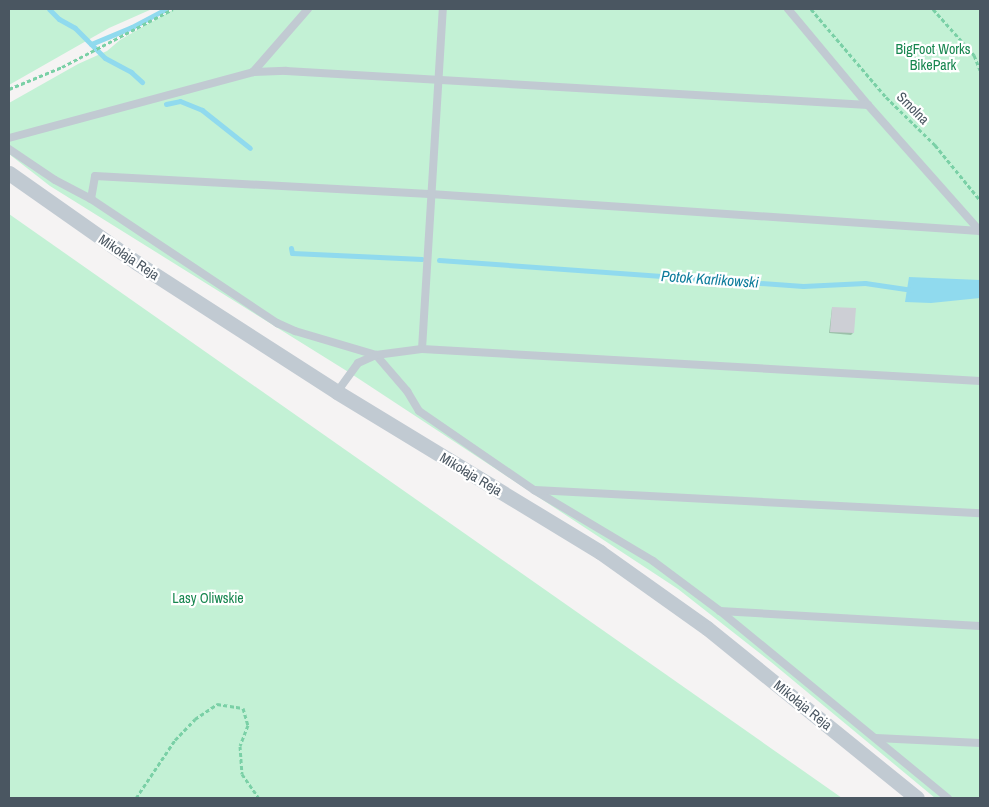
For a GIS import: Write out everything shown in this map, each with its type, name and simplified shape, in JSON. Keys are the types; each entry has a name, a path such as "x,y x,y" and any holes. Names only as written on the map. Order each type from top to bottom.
{"street":[{"name":"Mikołaja Reja","path":"9,173 138,263 338,392 600,552 708,628 917,798"}],"lane":[{"path":"253,72 308,9"},
{"path":"422,349 442,9"},
{"path":"788,9 868,105 980,231"},
{"path":"9,138 253,72 286,71 868,105"},
{"path":"9,149 55,180 91,199 277,323 296,331 376,355 407,391 418,411 534,490 653,561 720,611 948,798"},
{"path":"91,199 95,176 430,194 980,231"},
{"path":"338,392 358,362 376,355 422,349 980,381"},
{"path":"534,490 980,513"},
{"path":"720,611 980,626"},
{"path":"876,738 980,744"}],"path":[{"path":"9,89 62,67 173,9"},
{"name":"Smolna","path":"812,9 886,97 935,145 980,200"},
{"path":"933,9 974,55 980,70"},
{"path":"136,798 176,740 195,719 217,704 243,708 248,725 240,746 242,774 259,798"}],"green space":[{"path":"9,9 152,9 109,28 9,85"},
{"name":"BigFoot Works BikePark","path":"174,9 980,9 980,798 935,798 771,662 678,589 350,373 50,186 9,154 9,103 78,64 107,51 120,40"},
{"name":"Lasy Oliwskie","path":"9,214 842,798 9,798"}],"water":[{"path":"909,277 980,280 980,298 931,303 905,302"}],"building":[{"path":"832,307 856,308 854,333 830,332"}],"waterway":[{"name":"Potok Karlikowski","path":"49,9 59,19 75,28 105,58 131,72 142,82"},
{"path":"91,44 132,27 166,9"},
{"name":"Potok Karlikowski","path":"166,104 180,101 202,110 250,148"},
{"name":"Potok Karlikowski","path":"291,248 292,253 422,259"},
{"name":"Potok Karlikowski","path":"439,260 803,286 865,283 912,290"}]}
